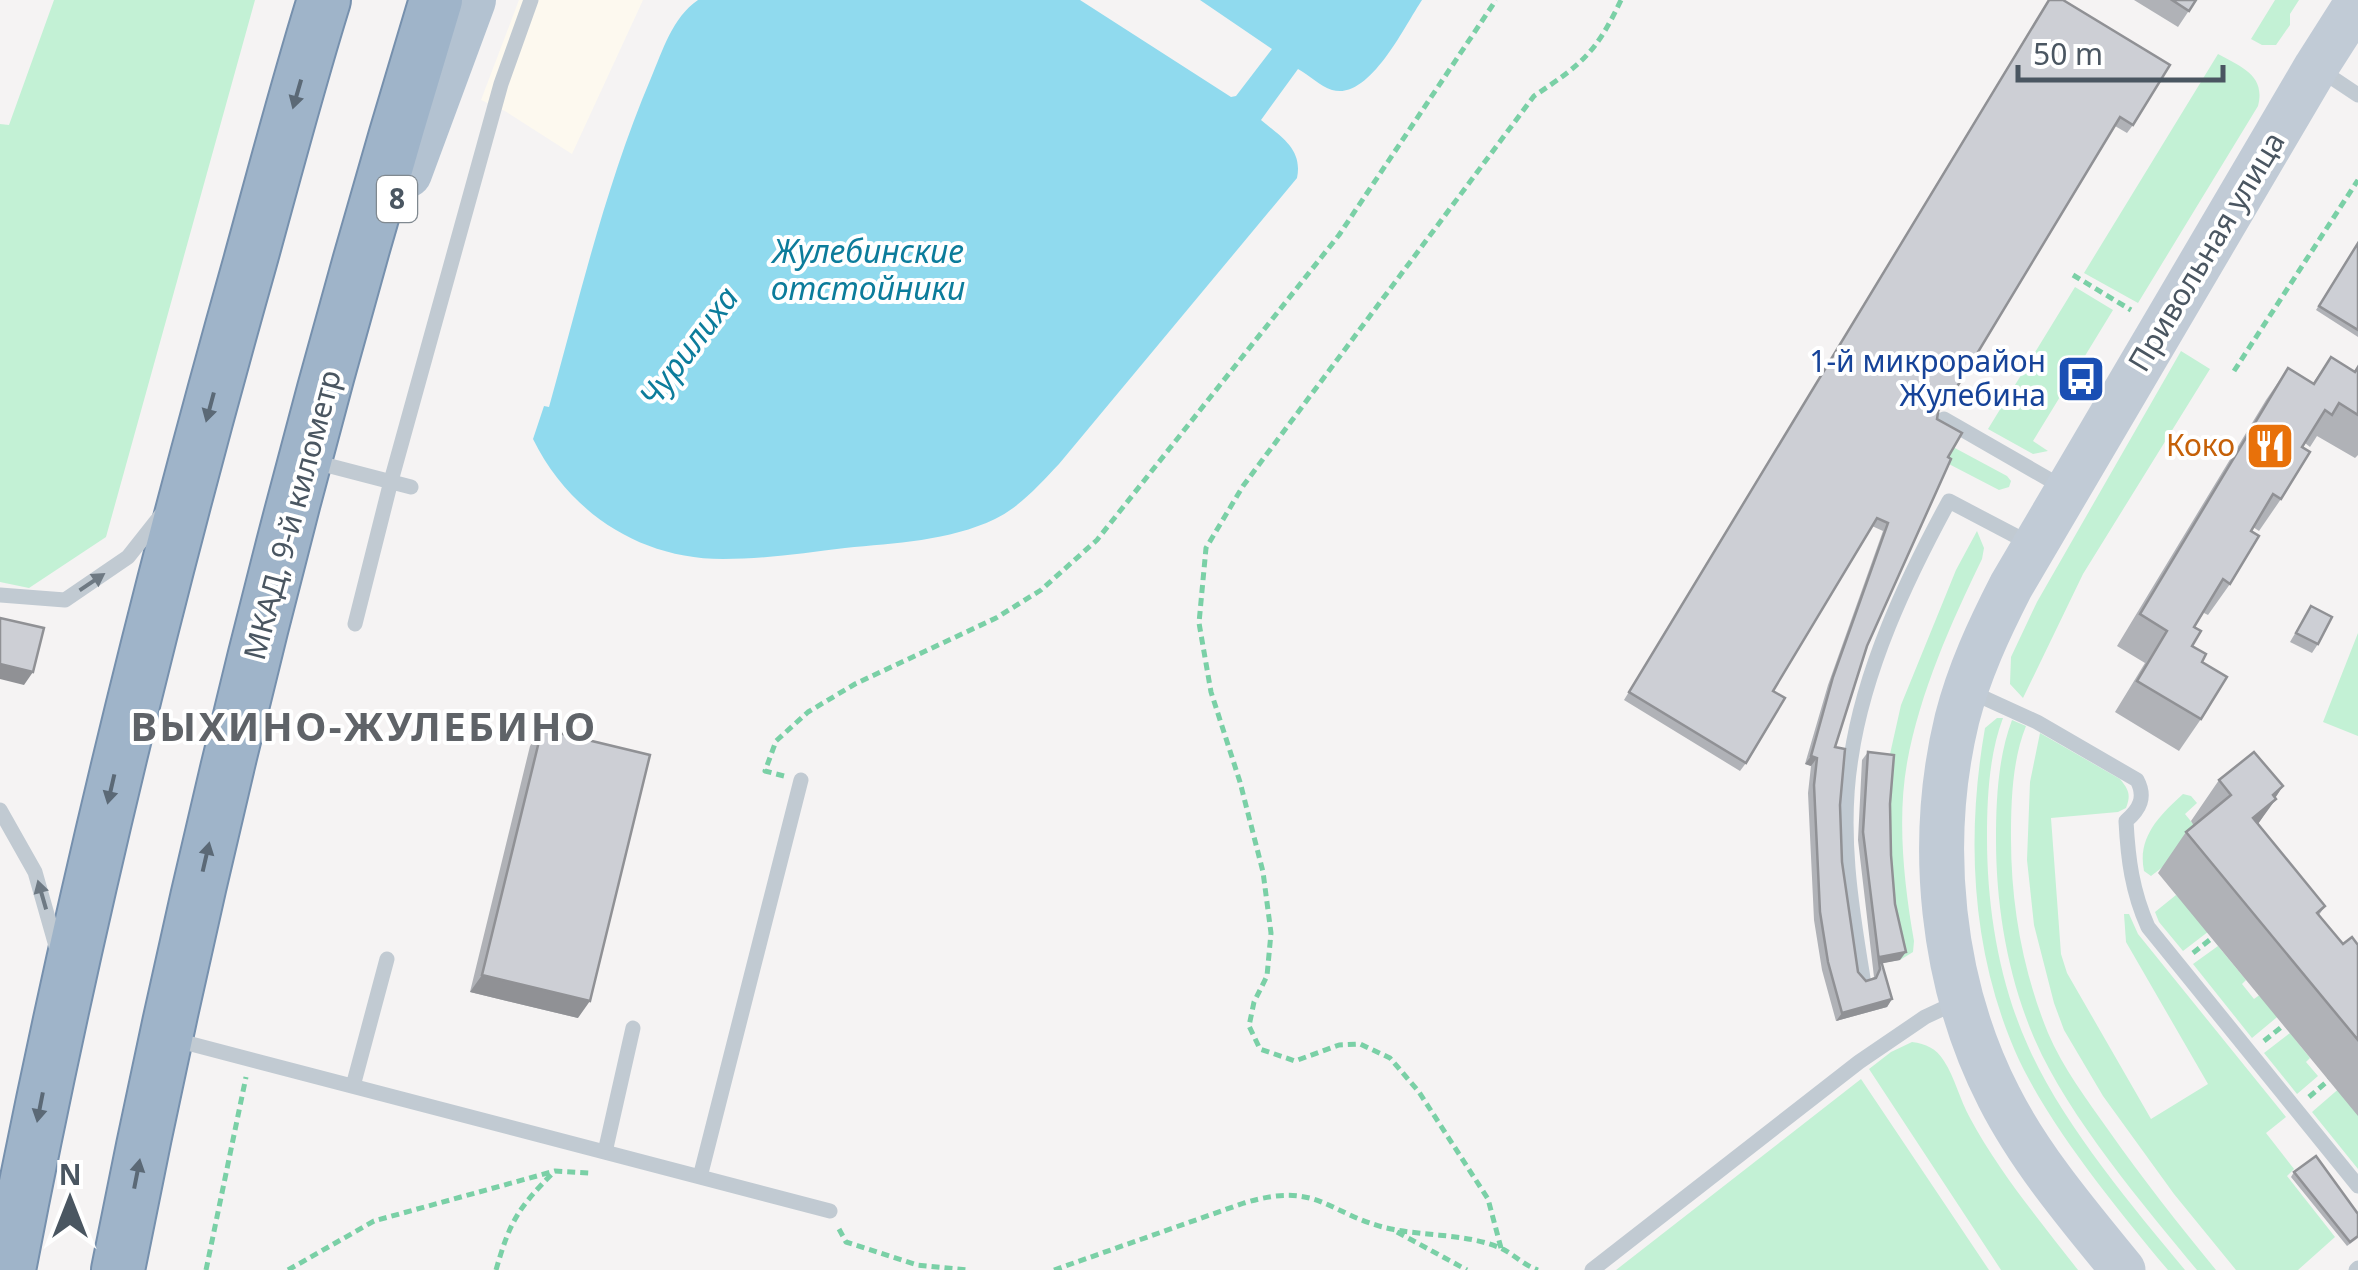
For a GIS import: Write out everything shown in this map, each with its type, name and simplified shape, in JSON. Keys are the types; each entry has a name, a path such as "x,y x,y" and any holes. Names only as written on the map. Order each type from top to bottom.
{"highway":[{"path":"8,1270 124,735 190,480 324,0"},
{"name":"МКАД, 9-й километр","path":"118,1270 228,760 323,398 436,0"}],"main road":[{"name":"8","path":"323,398 471,0"},
{"name":"Привольная улица","path":"2123,1270 2053,1182 2000,1100 1961,1000 1946,904 1943,811 1947,770 1966,690 1985,638 2034,546 2358,1"}],"lane":[{"path":"355,624 501,84 531,0"},
{"path":"2316,66 2358,95"},
{"path":"1944,419 2067,490"},
{"path":"307,460 410,487"},
{"path":"0,595 65,600 128,557 190,480"},
{"path":"1862,978 1848,865 1850,758 1865,695 1890,626 1949,501 2034,546"},
{"path":"1966,690 2037,722 2136,780 2142,790 2142,801 2126,820 2132,884 2148,926 2358,1186"},
{"path":"700,1177 802,780"},
{"path":"0,810 35,872 67,985"},
{"path":"353,1086 387,959"},
{"path":"1592,1270 1859,1062 1924,1017 1961,1000"},
{"path":"605,1152 633,1028"},
{"path":"166,1038 830,1211"}],"path":[{"path":"802,780 765,770 776,741 808,712 855,684 996,618 1041,590 1097,540 1339,234 1496,0"},
{"path":"1501,1248 1488,1199 1418,1092 1390,1058 1360,1044 1339,1044 1295,1061 1260,1049 1249,1026 1254,1002 1268,976 1271,933 1254,836 1211,692 1198,623 1206,548 1243,486 1534,96 1575,69 1602,39 1621,0"},
{"path":"2234,371 2358,180"},
{"path":"2073,275 2161,328"},
{"path":"2179,964 2217,934"},
{"path":"206,1270 249,1060"},
{"path":"2295,1108 2334,1076"},
{"path":"496,1270 508,1226 526,1200 555,1171"},
{"path":"288,1270 374,1221 555,1171 592,1172"},
{"path":"1054,1270 1269,1196 1294,1194 1319,1199 1390,1228 1501,1248 1527,1267 1538,1270"},
{"path":"830,1211 846,1242 917,1265 969,1270"},
{"path":"1390,1228 1468,1270"}],"shaded area":[{"path":"519,0 643,0 572,154 481,100"}],"green space":[{"path":"54,0 255,0 106,537 29,588 0,582 0,124 9,125"},
{"path":"2275,0 2299,0 2290,14 2290,25 2276,45 2262,45 2251,39"},
{"path":"2218,54 2255,79 2260,95 2258,106 2138,303 2084,273"},
{"path":"2075,287 2113,310 2033,441 2048,451 2033,454 1988,429"},
{"path":"2181,351 2210,369 2083,574 2023,698 2010,684 2011,657 2037,602"},
{"path":"1953,447 2007,476 2011,481 2009,487 1999,490 1945,462"},
{"path":"1977,531 1984,548 1982,559 1928,684 1907,763 1902,807 1903,852 1914,941 1913,952 1900,960 1890,911 1888,763 1901,705 1956,570"},
{"path":"2358,633 2358,736 2323,722"},
{"path":"2003,718 1988,792 1989,891 2009,996 2042,1075 2078,1134 2185,1270 2168,1270 2084,1164 2028,1078 2000,1012 1981,932 1975,851 1975,810 1985,728"},
{"path":"2012,720 2026,726 2012,796 2013,889 2025,962 2039,1010 2054,1046 2084,1096 2216,1270 2197,1270 2108,1160 2049,1069 2026,1016 2005,942 1997,865 1999,779"},
{"path":"2040,733 2120,779 2129,796 2126,808 2118,812 2051,818 2061,954 2067,973 2151,1119 2208,1084 2126,942 2124,914 2129,914 2138,934 2286,1117 2266,1133 2294,1169 2287,1176 2335,1237 2298,1270 2236,1270 2174,1194 2103,1096 2064,1030 2034,925 2027,860 2030,782"},
{"path":"2183,794 2197,803 2185,814 2203,836 2151,876 2144,871 2147,837"},
{"path":"2176,895 2213,928 2183,951 2155,912"},
{"path":"2218,946 2246,980 2242,984 2254,999 2265,991 2282,1013 2252,1038 2193,964"},
{"path":"2290,1033 2310,1058 2306,1062 2318,1076 2297,1094 2264,1053"},
{"path":"1912,1042 1930,1047 1941,1057 1994,1158 2078,1270 2001,1270 1869,1069"},
{"path":"1861,1079 1989,1270 1616,1270"},
{"path":"2342,1086 2358,1115 2358,1169 2312,1112"}],"water":[{"name":"Жулебинские отстойники","path":"698,0 1080,0 1231,97 1236,96 1272,49 1200,0 1422,0 1384,59 1359,84 1346,90 1332,90 1298,69 1261,120 1294,151 1297,178 1059,464 1021,502 995,519 941,537 723,559 663,551 610,526 566,489 533,439 544,406 549,407 595,241 635,118 669,35"}],"building":[{"path":"2049,0 2063,0 2170,65 2133,125 2120,117 1949,400 1939,406 1937,419 1962,433 1948,457 1951,459 1867,646 1835,747 1845,749 1840,805 1842,862 1858,972 1866,981 1876,978 1880,969 1863,832 1868,752 1894,755 1891,855 1895,904 1906,952 1880,957 1892,999 1842,1013 1820,912 1814,785 1817,758 1811,756 1833,677 1888,523 1877,518 1773,691 1785,698 1746,763 1629,692"},
{"path":"2172,0 2196,0 2189,11"},
{"path":"2358,243 2358,330 2319,306"},
{"path":"2331,357 2355,372 2358,367 2358,415 2339,403 2332,415 2325,410 2302,447 2310,452 2281,499 2273,494 2251,531 2259,536 2230,584 2223,579 2194,627 2201,631 2192,646 2206,654 2202,662 2227,677 2201,719 2137,681 2167,631 2140,614 2288,368 2314,384"},
{"path":"2311,606 2332,617 2318,644 2296,633"},
{"path":"0,618 44,628 33,672 0,664"},
{"path":"542,729 650,755 590,1001 482,975"},
{"path":"2254,752 2283,786 2273,795 2276,799 2253,818 2325,906 2317,913 2343,944 2352,937 2358,945 2358,1040 2186,832 2231,795 2219,780"},
{"path":"2316,1156 2358,1214 2358,1236 2350,1242 2294,1172"}],"place":[{"name":"1-й микрорайон Жулебина","path":"2081,379"},
{"name":"Коко","path":"2270,446"}],"district":[{"name":"ВЫХИНО-ЖУЛЕБИНО","path":"364,727"}],"water label":[{"name":"Чурилиха","path":"689,347"}]}
